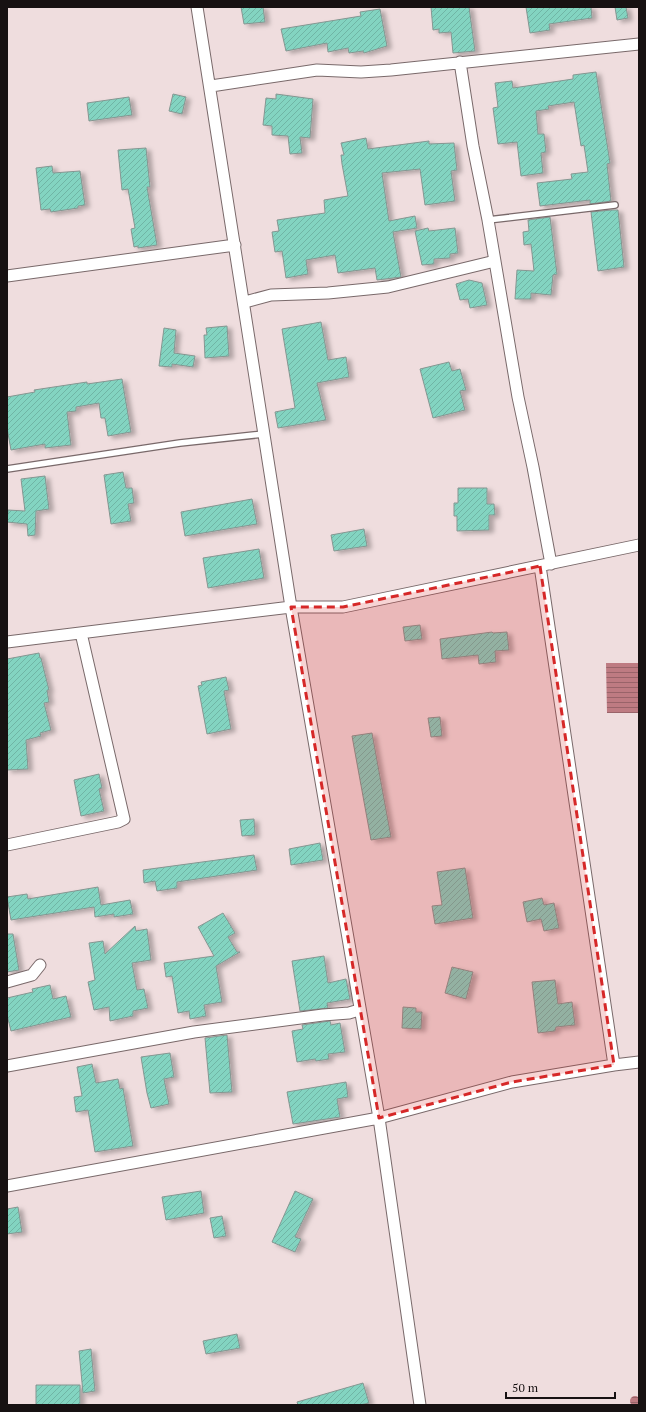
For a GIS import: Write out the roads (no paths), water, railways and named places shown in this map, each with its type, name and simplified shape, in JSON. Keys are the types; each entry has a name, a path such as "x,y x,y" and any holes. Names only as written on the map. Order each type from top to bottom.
{"street":[{"path":"198,7 245,302 291,608 359,1010 379,1118 420,1405"},
{"path":"211,86 317,70 361,72 639,44"},
{"path":"460,62 473,146 488,220 518,397 534,467 551,564"},
{"path":"7,276 235,245"},
{"path":"245,302 271,295 328,293 388,287 495,261"},
{"path":"7,642 291,608 343,607 639,545"},
{"path":"540,566 614,1065"},
{"path":"7,845 118,822 124,819 81,633"},
{"path":"7,982 32,975 40,965"},
{"path":"7,1066 194,1032 330,1014 349,1013 359,1010"},
{"path":"7,1186 379,1118 512,1082 639,1062"}],"lane":[{"path":"488,220 615,205"},
{"path":"7,469 180,443 264,434"}]}
